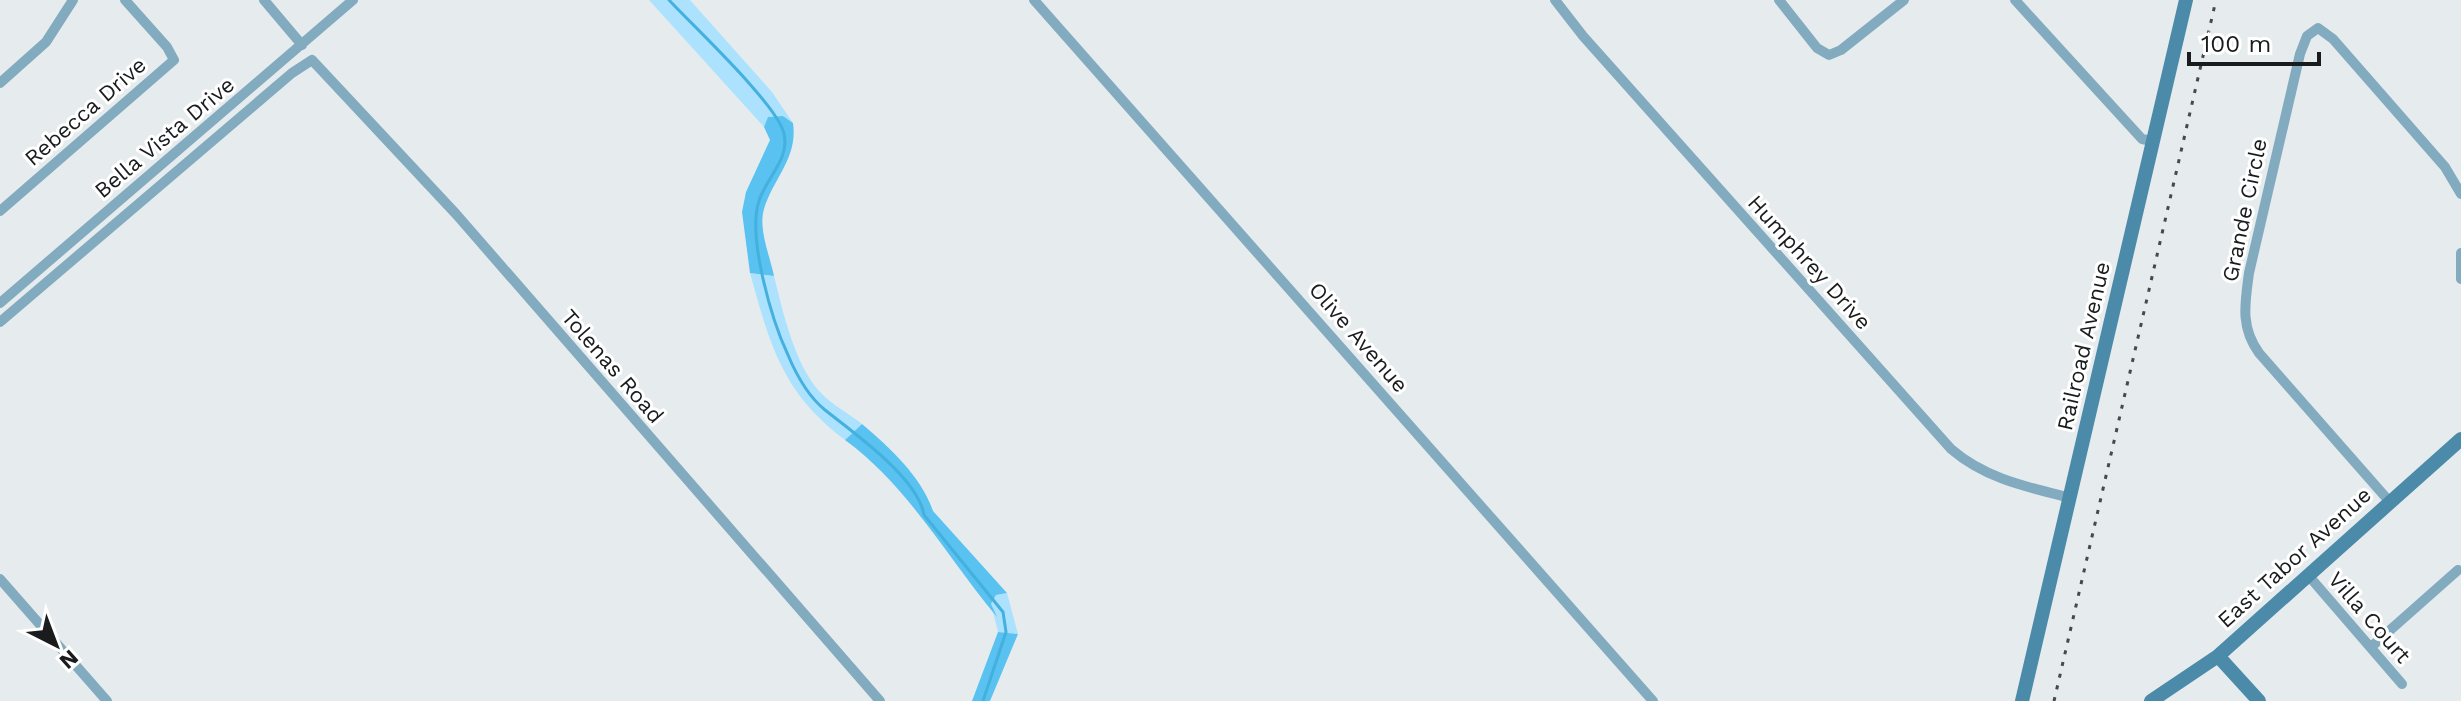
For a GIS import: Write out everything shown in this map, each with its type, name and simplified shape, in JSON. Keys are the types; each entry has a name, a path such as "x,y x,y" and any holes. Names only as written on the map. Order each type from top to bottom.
{"main road":[{"name":"Railroad Avenue","path":"2022,701 2186,0"},
{"name":"East Tabor Avenue","path":"2151,701 2218,656 2461,439"},
{"path":"2218,656 2259,701"}],"street":[{"path":"0,83 46,42 73,0"},
{"name":"Rebecca Drive","path":"0,211 174,60 167,47 125,0"},
{"path":"264,0 302,45"},
{"name":"Bella Vista Drive","path":"0,303 353,0"},
{"name":"Olive Avenue","path":"1034,0 1653,701"},
{"name":"Humphrey Drive","path":"1555,0 1583,36 1951,449 1966,462 2015,485 2071,498"},
{"path":"1779,0 1817,48 1829,55 1841,50 1904,0"},
{"path":"2015,0 2142,139 2152,141"},
{"path":"2317,14 2318,28 2333,39 2445,167 2461,194"},
{"name":"Grande Circle","path":"2318,28 2307,36 2300,54 2249,273 2245,321 2259,353 2389,501"},
{"name":"Tolenas Road","path":"0,322 267,94 312,60 456,214 880,701"},
{"path":"2461,253 2461,279"},
{"path":"2371,647 2458,570"},
{"name":"Villa Court","path":"2308,575 2402,684"},
{"path":"0,579 107,701"}],"shaded area":[{"path":"649,0 690,0 772,92 793,123 783,116 769,117 764,127"},
{"path":"783,116 793,123 792,147 768,198 763,217 763,234 774,276 750,273 742,212 746,192 770,140 764,127 768,117"},
{"path":"750,273 774,276 791,338 812,382 825,397 862,424 845,440 806,404 781,366 764,323"},
{"path":"862,424 904,463 921,486 933,511 1007,593 996,595 991,604 997,617 908,500 868,458 845,440"},
{"path":"1007,593 1018,634 998,632 991,604 996,595"},
{"path":"998,632 1018,634 990,701 972,701"}],"waterway":[{"path":"669,0 751,86 779,121 784,134 784,152 759,201 756,235 769,301 799,377 819,405 898,472 910,486 924,515 1003,612 1006,632 983,701"}],"railway":[{"path":"2054,701 2216,0"}]}
